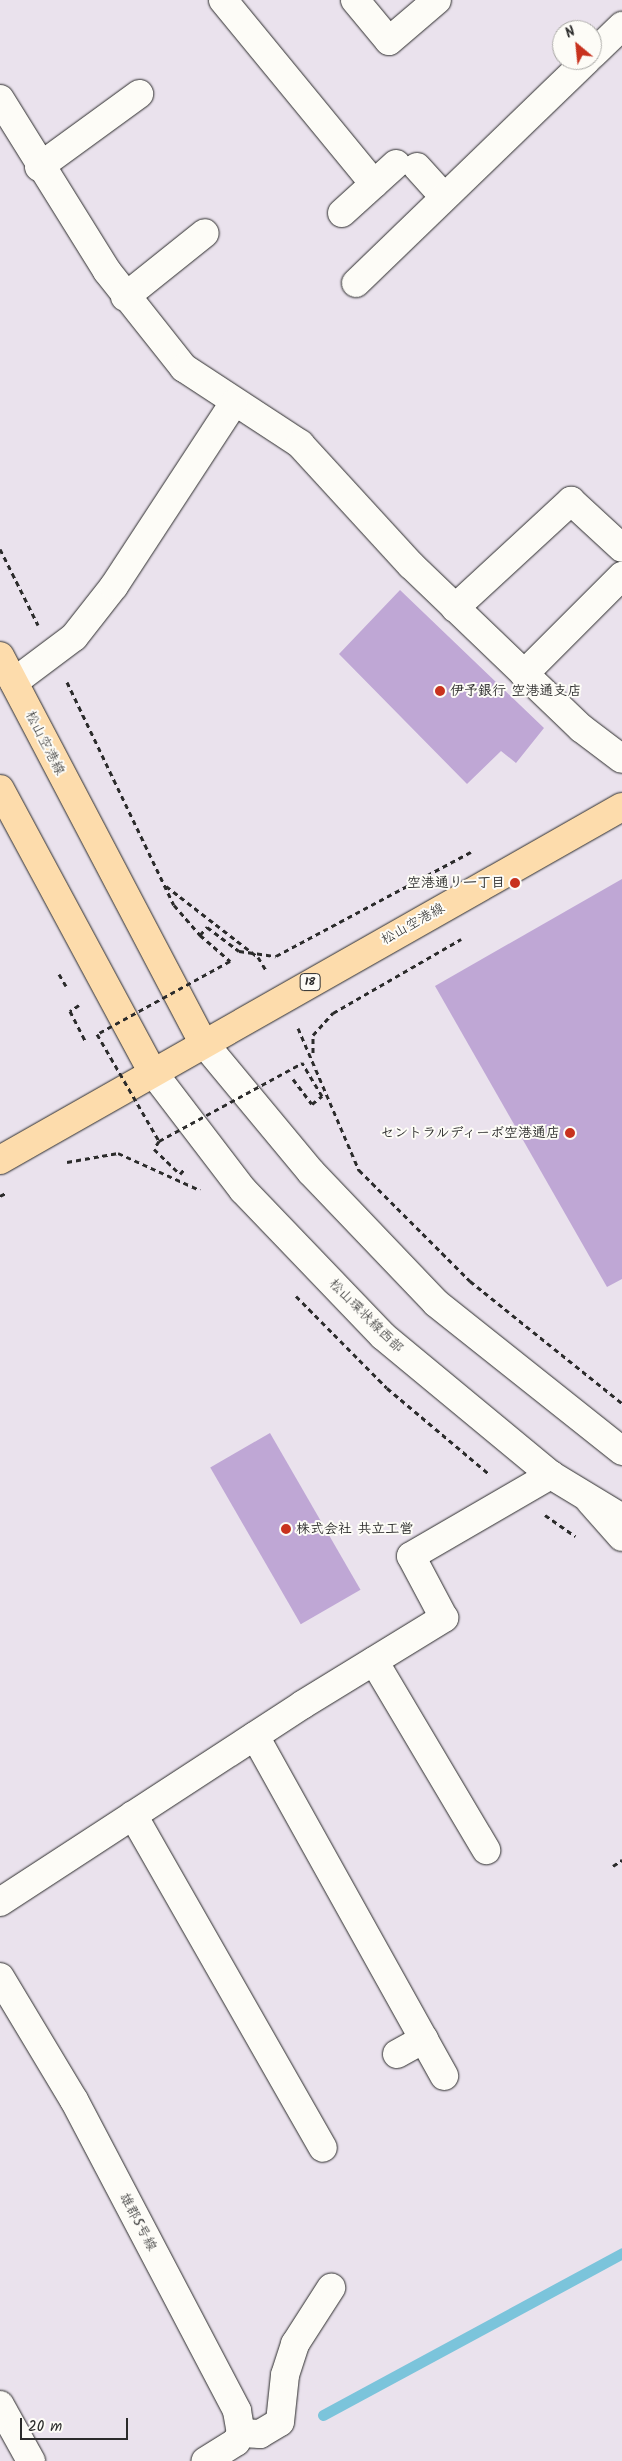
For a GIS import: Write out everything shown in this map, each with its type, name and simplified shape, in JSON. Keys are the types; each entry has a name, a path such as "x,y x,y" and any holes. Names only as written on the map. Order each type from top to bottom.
{"main road":[{"name":"松山空港線","path":"0,656 203,1042"},
{"path":"0,790 152,1071"},
{"name":"松山空港線","path":"0,1160 203,1042 622,807"}],"street":[{"path":"223,0 374,184"},
{"path":"355,0 389,41 437,0"},
{"path":"602,45 622,26"},
{"path":"356,282 577,70"},
{"path":"39,167 138,94"},
{"path":"0,99 39,167 125,298 184,368 233,404 264,419 300,444 455,608 524,674 615,754"},
{"path":"342,213 374,184 407,166 444,197"},
{"path":"125,298 205,233"},
{"path":"14,682 74,637 114,586 233,404"},
{"path":"455,608 571,501 622,548"},
{"path":"524,674 622,576"},
{"path":"203,1042 311,1172 436,1303 615,1444"},
{"name":"松山環状線西部","path":"152,1071 243,1190 383,1336 551,1476 622,1518"},
{"path":"0,1902 255,1736 444,1618 411,1556 551,1476"},
{"path":"584,1495 622,1537"},
{"path":"374,1661 486,1850"},
{"path":"255,1736 444,2076"},
{"path":"133,1816 323,2148"},
{"name":"雄郡5号線","path":"0,1977 74,2100 238,2411 241,2433"},
{"path":"397,2054 424,2039"},
{"path":"206,2461 228,2450 241,2433 260,2434 280,2422 285,2374 295,2344 331,2288"},
{"path":"0,2405 31,2461"}],"path":[{"path":"0,549 174,905 200,935 230,961 97,1034 159,1141"},
{"path":"200,935 207,928 239,951 258,957 276,956 476,851"},
{"path":"166,886 258,957 312,1056 359,1170 470,1281 622,1403"},
{"path":"312,1056 313,1035 333,1012 469,934"},
{"path":"79,1005 70,1011 86,1042"},
{"path":"180,1174 154,1149 159,1141 302,1063 322,1096 312,1104 293,1079"},
{"path":"59,1163 118,1153 208,1197"},
{"path":"0,1196 8,1192"},
{"path":"293,1293 387,1388 517,1495 584,1543"},
{"path":"613,1866 622,1860"}],"building":[{"name":"伊予銀行 空港通支店","path":"400,590 544,728 516,763 501,751 467,784 339,654"},
{"name":"セントラルディーボ空港通店","path":"622,879 622,1279 607,1287 435,986"},
{"name":"株式会社 共立工営","path":"270,1433 360,1590 301,1624 210,1468"}],"waterway":[{"path":"323,2415 622,2253"}],"place":[{"name":"伊予銀行 空港通支店","path":"440,691"},
{"name":"空港通り一丁目","path":"515,883"},
{"name":"セントラルディーボ空港通店","path":"570,1133"},
{"name":"株式会社 共立工営","path":"286,1529"}]}
